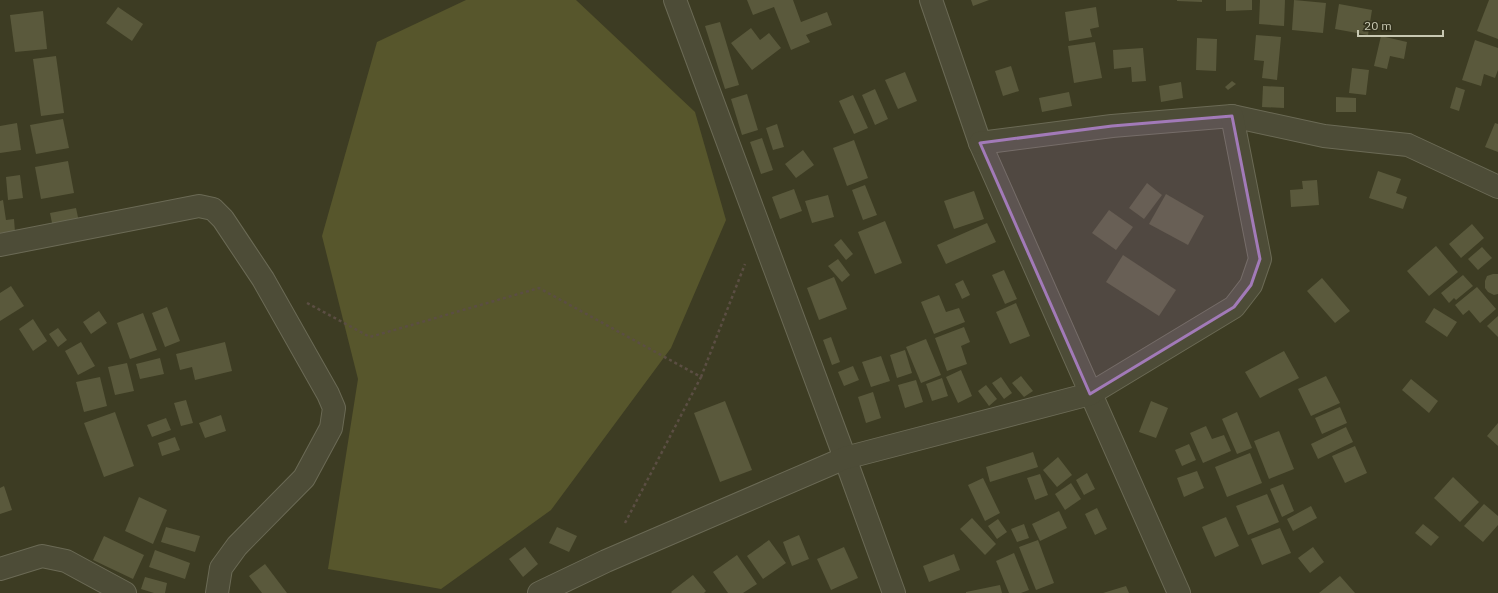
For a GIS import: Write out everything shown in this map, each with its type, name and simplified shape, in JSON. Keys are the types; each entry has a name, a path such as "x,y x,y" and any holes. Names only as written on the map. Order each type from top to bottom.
{"street":[{"path":"675,0 894,593"},
{"path":"932,0 980,143 1179,593"},
{"path":"539,593 606,561 845,458 1090,394 1234,307 1251,285 1260,259 1232,116"},
{"path":"980,143 1112,126 1232,116 1324,136 1408,145 1498,187"},
{"path":"0,245 199,206 213,209 223,219 263,279 328,394 334,408 330,428 304,478 237,546 221,568 217,593"},
{"path":"0,569 42,556 66,561 125,593"}],"path":[{"path":"624,526 701,377 746,262"},
{"path":"303,301 370,337 539,288 701,377"}],"highlighted area":[{"path":"1232,116 1260,259 1251,285 1234,307 1090,394 980,143 1112,126"}],"shaded area":[{"path":"466,0 576,0 695,112 726,220 671,348 551,510 441,589 328,569 358,379 322,236 377,42"}],"building":[{"path":"747,0 793,0 801,22 827,12 832,25 806,35 810,42 791,50 774,7 753,15"},
{"path":"971,0 989,0 973,6"},
{"path":"1202,0 1202,2 1177,1"},
{"path":"1226,0 1252,0 1252,10 1226,11"},
{"path":"1260,0 1285,0 1284,26 1259,24"},
{"path":"1294,0 1326,3 1323,33 1292,30"},
{"path":"1489,0 1498,0 1498,39 1477,31"},
{"path":"1339,4 1372,10 1368,35 1335,29"},
{"path":"118,7 143,24 132,41 106,23"},
{"path":"1096,7 1099,27 1090,29 1092,37 1069,41 1065,12"},
{"path":"43,11 47,49 15,52 10,15"},
{"path":"720,22 739,85 725,89 705,26"},
{"path":"751,28 760,40 769,33 781,48 752,70 731,43"},
{"path":"1256,35 1281,37 1277,80 1262,78 1264,61 1254,60"},
{"path":"1381,36 1407,42 1404,59 1390,56 1387,69 1374,66"},
{"path":"1197,38 1217,39 1216,71 1196,70"},
{"path":"1475,40 1498,48 1498,70 1495,78 1484,74 1481,86 1462,80"},
{"path":"1095,42 1102,78 1074,83 1068,46"},
{"path":"1143,48 1146,81 1132,82 1131,67 1114,69 1113,50"},
{"path":"56,56 64,113 41,116 33,59"},
{"path":"1011,66 1019,91 1003,96 995,71"},
{"path":"1352,68 1369,70 1366,95 1349,93"},
{"path":"905,72 917,101 898,109 885,80"},
{"path":"1232,81 1236,84 1228,90 1225,87"},
{"path":"1181,82 1183,98 1161,102 1159,86"},
{"path":"1263,86 1284,87 1284,108 1262,107"},
{"path":"1456,87 1465,90 1459,111 1450,108"},
{"path":"875,89 888,119 875,125 862,95"},
{"path":"1069,92 1072,106 1042,112 1039,98"},
{"path":"747,94 758,130 742,135 731,99"},
{"path":"853,95 868,128 854,134 839,101"},
{"path":"1336,97 1356,98 1356,112 1336,112"},
{"path":"63,119 69,148 36,154 30,125"},
{"path":"17,123 21,150 0,153 0,126"},
{"path":"1495,123 1498,124 1498,152 1485,147"},
{"path":"777,124 784,147 773,150 766,128"},
{"path":"762,138 773,170 761,174 750,142"},
{"path":"854,140 868,178 847,186 833,148"},
{"path":"803,150 814,165 796,178 785,164"},
{"path":"68,161 74,193 41,199 35,167"},
{"path":"1378,171 1401,179 1396,193 1407,197 1403,209 1369,198"},
{"path":"20,175 23,198 8,200 6,177"},
{"path":"1317,180 1319,205 1291,207 1290,190 1303,189 1302,181"},
{"path":"1147,183 1162,195 1144,219 1129,208"},
{"path":"865,185 877,215 863,220 852,190"},
{"path":"794,189 802,211 780,219 772,197"},
{"path":"974,191 984,219 954,229 944,201"},
{"path":"1166,194 1204,216 1188,245 1149,224"},
{"path":"828,195 834,217 812,223 805,201"},
{"path":"3,200 6,220 14,219 15,232 0,233 0,201"},
{"path":"76,208 79,222 53,228 50,213"},
{"path":"1109,210 1133,227 1116,250 1092,233"},
{"path":"885,221 902,263 875,274 858,232"},
{"path":"987,223 996,242 946,264 937,245"},
{"path":"1472,224 1484,238 1461,258 1449,244"},
{"path":"841,239 853,254 846,260 834,245"},
{"path":"1436,246 1458,272 1429,296 1407,271"},
{"path":"1482,247 1492,258 1478,270 1468,259"},
{"path":"1123,255 1176,290 1159,316 1106,282"},
{"path":"838,259 850,275 842,282 828,266"},
{"path":"1004,270 1017,299 1005,304 992,275"},
{"path":"1498,274 1498,294 1494,295 1488,292 1485,288 1487,276"},
{"path":"1463,275 1473,286 1456,300 1454,298 1449,303 1441,293"},
{"path":"834,277 847,309 819,320 807,288"},
{"path":"1322,278 1350,311 1335,323 1307,291"},
{"path":"963,280 970,295 962,299 955,284"},
{"path":"11,286 24,306 0,321 0,293"},
{"path":"1477,287 1496,309 1480,323 1469,310 1463,315 1455,305"},
{"path":"939,295 946,312 959,308 965,322 934,334 921,302"},
{"path":"1016,303 1030,336 1010,344 996,312"},
{"path":"167,307 180,341 165,347 152,313"},
{"path":"1434,308 1457,322 1447,337 1425,322"},
{"path":"99,311 107,323 91,334 83,322"},
{"path":"143,313 157,350 130,359 117,323"},
{"path":"1498,316 1498,337 1487,326"},
{"path":"33,319 47,341 33,351 19,329"},
{"path":"964,327 970,342 961,346 967,364 947,371 935,338"},
{"path":"58,328 67,340 58,347 49,334"},
{"path":"831,337 840,362 832,365 823,340"},
{"path":"926,339 941,375 921,383 906,347"},
{"path":"81,342 95,366 78,375 65,351"},
{"path":"225,342 232,371 195,380 192,367 180,370 176,354"},
{"path":"905,350 912,373 897,378 890,355"},
{"path":"1284,351 1299,378 1260,398 1245,372"},
{"path":"881,356 890,381 871,387 862,362"},
{"path":"160,358 164,374 140,379 136,364"},
{"path":"127,363 134,391 115,395 108,367"},
{"path":"853,366 859,380 844,386 838,372"},
{"path":"961,370 972,396 958,403 946,377"},
{"path":"1021,376 1033,391 1024,397 1012,383"},
{"path":"1326,376 1340,403 1311,416 1298,389"},
{"path":"100,377 107,406 84,412 76,382"},
{"path":"1001,377 1012,393 1004,399 992,383"},
{"path":"942,378 948,396 932,401 926,384"},
{"path":"1411,379 1438,401 1429,413 1402,390"},
{"path":"916,380 923,402 905,408 898,385"},
{"path":"986,385 997,399 989,406 978,391"},
{"path":"873,392 881,418 866,423 858,397"},
{"path":"186,400 193,423 181,426 174,403"},
{"path":"725,401 752,470 720,482 694,413"},
{"path":"1151,401 1168,408 1156,438 1139,432"},
{"path":"1340,407 1347,423 1322,434 1315,418"},
{"path":"115,412 134,466 104,477 84,423"},
{"path":"1237,412 1252,448 1237,454 1222,419"},
{"path":"221,415 226,431 205,438 199,423"},
{"path":"166,418 171,430 152,437 147,425"},
{"path":"1498,423 1498,446 1487,436"},
{"path":"1206,426 1212,439 1224,435 1231,451 1203,463 1190,433"},
{"path":"1346,427 1353,442 1318,459 1311,444"},
{"path":"1279,431 1294,469 1269,479 1254,441"},
{"path":"175,437 180,450 162,456 158,443"},
{"path":"1189,444 1196,460 1182,466 1175,450"},
{"path":"1355,446 1367,473 1345,483 1332,456"},
{"path":"1033,452 1038,467 990,482 986,467"},
{"path":"1250,453 1262,483 1227,497 1215,467"},
{"path":"1058,457 1072,475 1057,487 1043,470"},
{"path":"1197,471 1204,488 1184,497 1177,478"},
{"path":"1087,473 1095,489 1084,495 1076,480"},
{"path":"1040,474 1048,495 1035,500 1027,478"},
{"path":"1453,477 1479,502 1460,522 1434,498"},
{"path":"983,478 1000,513 985,521 968,485"},
{"path":"1071,483 1081,499 1065,510 1055,494"},
{"path":"1283,484 1294,511 1282,517 1270,489"},
{"path":"4,486 12,510 0,514 0,488"},
{"path":"1267,494 1279,522 1248,535 1236,506"},
{"path":"139,497 167,510 153,544 125,531"},
{"path":"1484,504 1498,516 1498,525 1483,542 1464,526"},
{"path":"1311,506 1317,518 1293,531 1287,519"},
{"path":"1097,508 1107,529 1095,535 1085,514"},
{"path":"1059,511 1067,528 1040,541 1032,524"},
{"path":"1226,517 1239,546 1215,557 1202,527"},
{"path":"972,518 996,544 985,555 960,529"},
{"path":"998,519 1007,532 997,539 988,526"},
{"path":"1024,524 1029,538 1017,542 1011,529"},
{"path":"1423,524 1439,537 1431,546 1415,533"},
{"path":"166,527 200,536 195,552 161,542"},
{"path":"557,527 577,536 569,552 549,543"},
{"path":"1280,528 1291,553 1262,565 1251,539"},
{"path":"799,535 809,559 792,566 783,542"},
{"path":"104,536 144,555 133,579 93,560"},
{"path":"769,540 786,563 763,579 747,556"},
{"path":"1038,540 1054,583 1036,590 1019,547"},
{"path":"525,547 538,564 523,577 509,559"},
{"path":"844,547 858,578 831,590 817,559"},
{"path":"1313,547 1324,562 1310,573 1298,558"},
{"path":"155,550 190,563 185,579 149,567"},
{"path":"1014,553 1029,590 1021,593 1009,593 996,561"},
{"path":"954,554 960,570 929,582 923,566"},
{"path":"737,555 757,584 743,593 728,593 713,572"},
{"path":"265,564 287,593 262,593 249,576"},
{"path":"693,575 706,591 704,593 671,592"},
{"path":"1340,576 1355,593 1319,593"},
{"path":"145,577 167,583 165,593 154,593 141,589"},
{"path":"1000,585 1002,593 966,593 966,592"},
{"path":"1126,586 1129,593 1103,593"}]}
